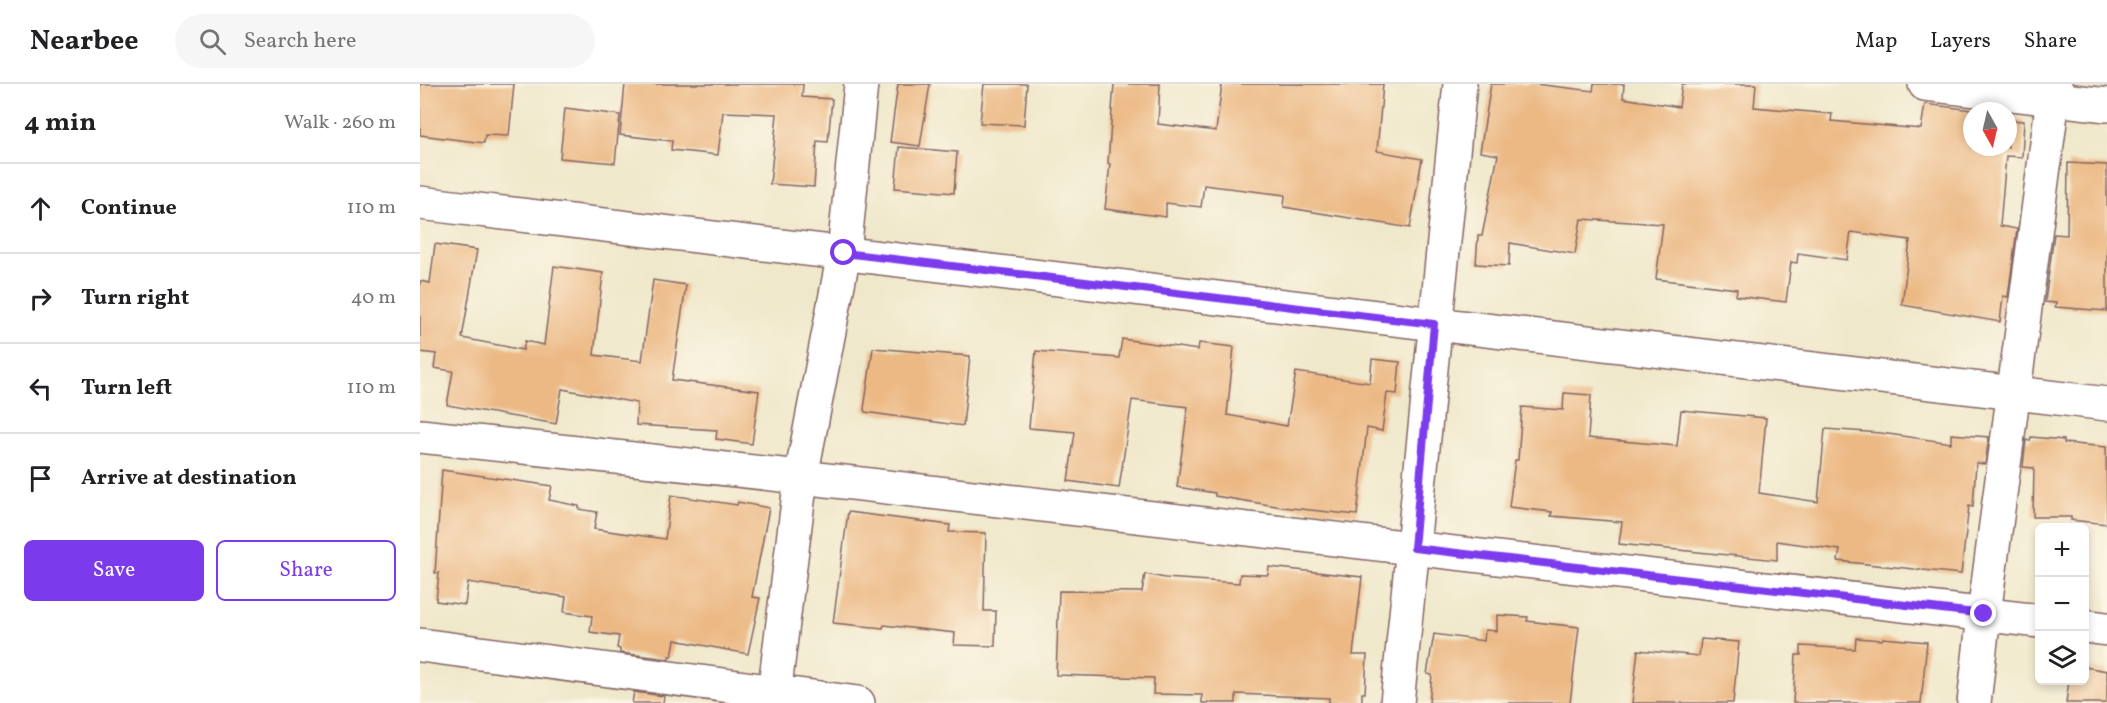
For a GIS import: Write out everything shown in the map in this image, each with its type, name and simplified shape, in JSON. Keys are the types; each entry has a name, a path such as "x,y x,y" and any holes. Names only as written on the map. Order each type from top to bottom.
{"street":[{"path":"773,698 801,477 844,253 861,84"},
{"path":"1397,703 1460,84"},
{"path":"1925,84 2054,91 2107,105"},
{"path":"1974,703 2054,91"},
{"path":"420,202 2107,404"},
{"path":"420,435 2035,620"},
{"path":"2089,626 2107,628"},
{"path":"420,645 773,698 858,703"}],"building":[{"path":"420,84 514,84 509,136 485,135 484,143 420,135"},
{"path":"625,84 803,84 802,97 832,99 828,142 817,141 814,187 770,184 777,114 723,112 718,155 671,150 672,141 620,135"},
{"path":"898,84 930,84 920,146 890,142"},
{"path":"984,84 1027,84 1024,125 980,123"},
{"path":"1114,84 1160,84 1158,124 1216,131 1222,84 1383,84 1377,151 1422,159 1410,228 1284,207 1285,195 1204,185 1201,207 1166,203 1166,217 1105,209"},
{"path":"1491,84 1535,84 1593,91 1594,84 1624,84 1623,98 1679,107 1682,84 1756,84 1754,107 1832,114 1831,121 1921,129 1925,104 1963,109 1963,156 2006,156 2000,226 2017,229 2008,297 2003,296 2000,322 1902,305 1910,240 1851,232 1847,260 1798,253 1797,263 1791,262 1786,302 1736,296 1737,289 1656,279 1663,224 1581,219 1575,254 1510,243 1509,266 1476,264 1478,236 1482,236 1498,155 1480,152"},
{"path":"565,108 620,115 615,163 560,158"},
{"path":"2017,121 2024,121 2022,157 2006,156 2017,156"},
{"path":"899,147 957,152 954,193 895,188"},
{"path":"2068,163 2107,165 2107,311 2055,307 2056,303 2045,302 2054,234 2067,235"},
{"path":"435,244 477,250 462,338 523,350 525,341 544,345 554,266 603,273 594,355 642,361 653,280 686,285 672,380 759,391 752,444 716,439 717,430 636,425 637,403 562,389 556,424 447,405 453,371 434,368 436,354 420,352 420,281 430,283"},
{"path":"1122,339 1198,350 1199,343 1234,347 1227,415 1287,426 1296,372 1370,383 1372,359 1400,362 1397,394 1387,393 1382,431 1367,428 1357,515 1282,507 1177,487 1188,407 1132,400 1119,488 1068,481 1075,432 1029,428 1036,351 1119,358"},
{"path":"873,348 970,356 963,426 865,412"},
{"path":"1564,393 1591,395 1588,438 1677,446 1681,410 1766,418 1759,493 1818,502 1825,429 1881,433 1951,443 1951,434 1989,437 1985,464 1976,463 1973,507 1969,506 1961,574 1838,561 1840,550 1777,541 1777,560 1619,544 1622,522 1551,516 1552,512 1509,507 1515,460 1518,460 1522,407 1563,410"},
{"path":"2031,437 2106,447 2107,524 2071,520 2071,517 2033,517 2034,468 2023,467 2026,440 2030,441"},
{"path":"442,470 552,486 549,500 597,512 594,529 665,539 671,495 737,505 738,502 769,508 752,597 760,598 748,654 675,640 672,656 669,656 669,659 620,653 620,649 617,648 619,636 590,632 592,616 564,612 566,597 468,582 465,605 436,601 439,573 435,573"},
{"path":"848,512 950,525 949,532 986,533 984,611 996,611 995,646 954,645 955,633 884,625 883,628 833,623"},
{"path":"1269,567 1362,577 1353,655 1367,655 1365,693 1362,693 1362,703 1329,703 1329,698 1236,694 1236,703 1202,703 1202,695 1153,694 1154,678 1056,675 1059,591 1142,592 1145,574 1165,578 1239,583 1240,574 1268,575"},
{"path":"1497,615 1528,617 1527,621 1579,627 1570,703 1429,703 1432,675 1427,674 1434,634 1484,641 1485,630 1497,631"},
{"path":"1856,638 1927,642 1921,703 1793,703 1796,655 1801,655 1801,646 1855,649"},
{"path":"1701,639 1739,642 1733,703 1632,703 1638,650 1699,656"},
{"path":"2089,668 2107,671 2107,703 2066,703 2068,685 2089,685"},
{"path":"634,692 664,696 663,703 632,703"}],"route":[{"path":"844,253 1434,324 1414,548 1984,614"}]}
